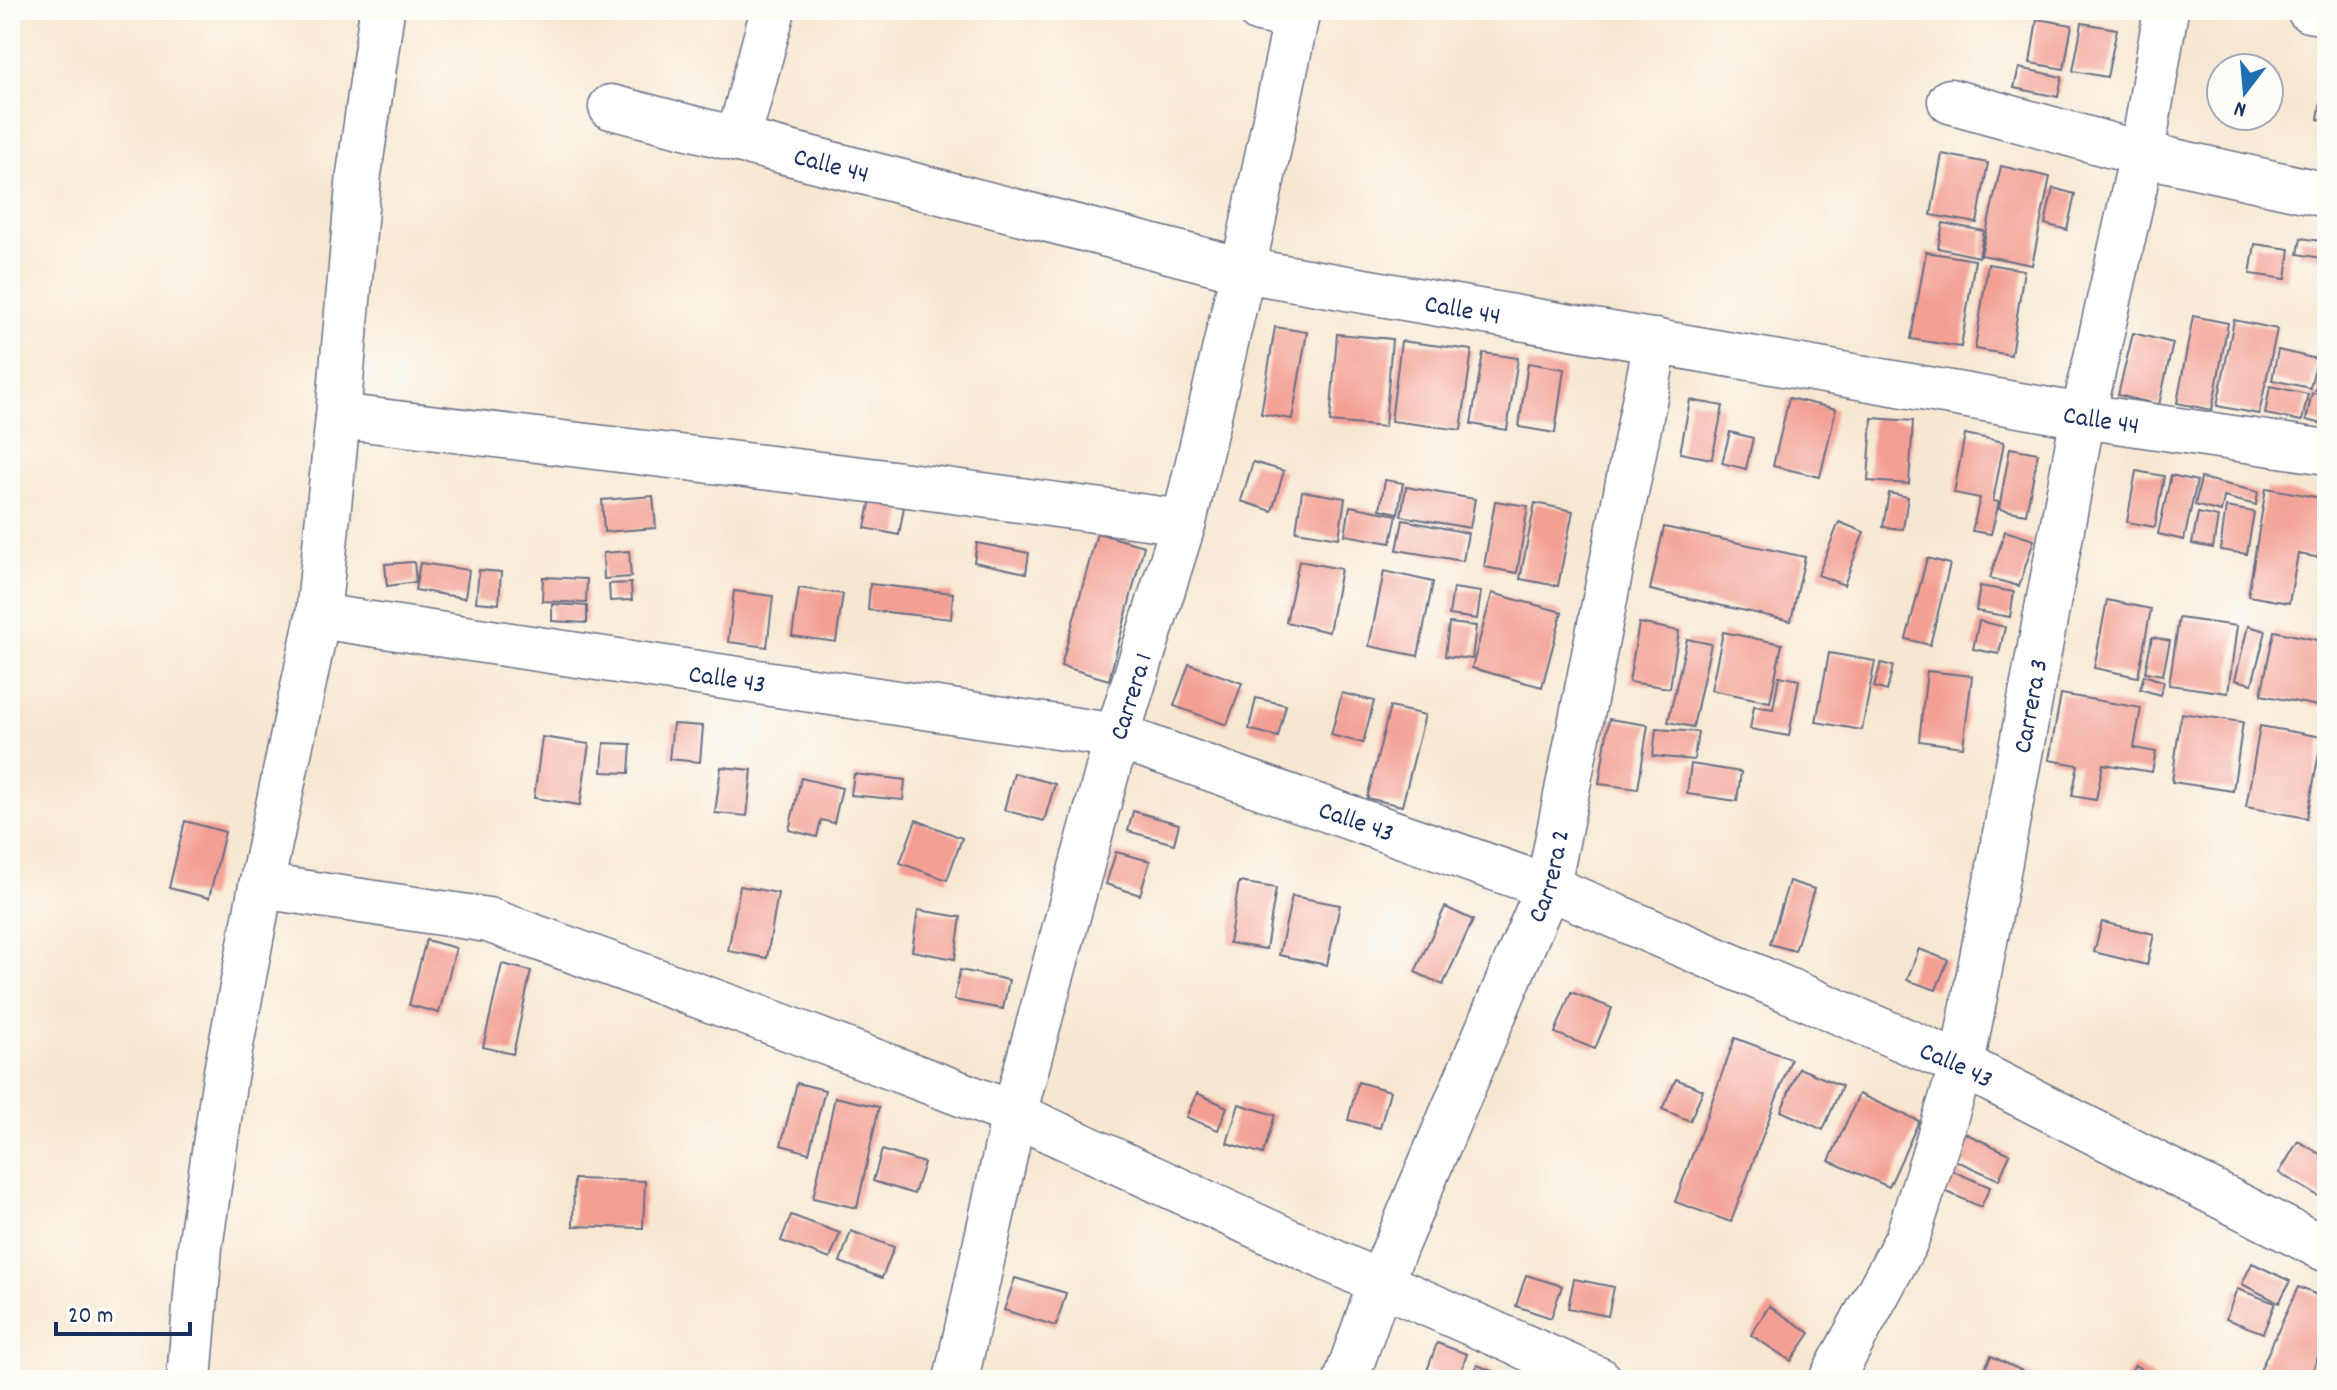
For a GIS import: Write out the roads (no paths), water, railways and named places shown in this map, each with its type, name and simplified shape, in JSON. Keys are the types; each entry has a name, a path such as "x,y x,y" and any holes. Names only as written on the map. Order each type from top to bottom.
{"street":[{"path":"189,1380 200,1247 225,1077 261,886 318,616 359,174 382,10"},
{"path":"738,140 773,10"},
{"name":"Carrera 3","path":"1831,1380 1907,1239 1962,1065 2083,416 2142,154 2166,10"},
{"path":"2309,10 2327,13"},
{"name":"Carrera 1","path":"956,1380 1014,1114 1117,736 1184,522 1243,270 1284,13"},
{"path":"1950,101 2142,154 2327,195"},
{"name":"Calle 44","path":"611,107 1243,270 2083,416 2327,452"},
{"name":"Carrera 2","path":"1346,1380 1380,1283 1548,887 1656,341"},
{"path":"338,416 878,481 1184,522"},
{"name":"Calle 43","path":"318,616 1117,736 1548,887 1962,1065 2327,1250"},
{"path":"261,886 488,920 774,1023 1014,1114 1592,1378"}]}
